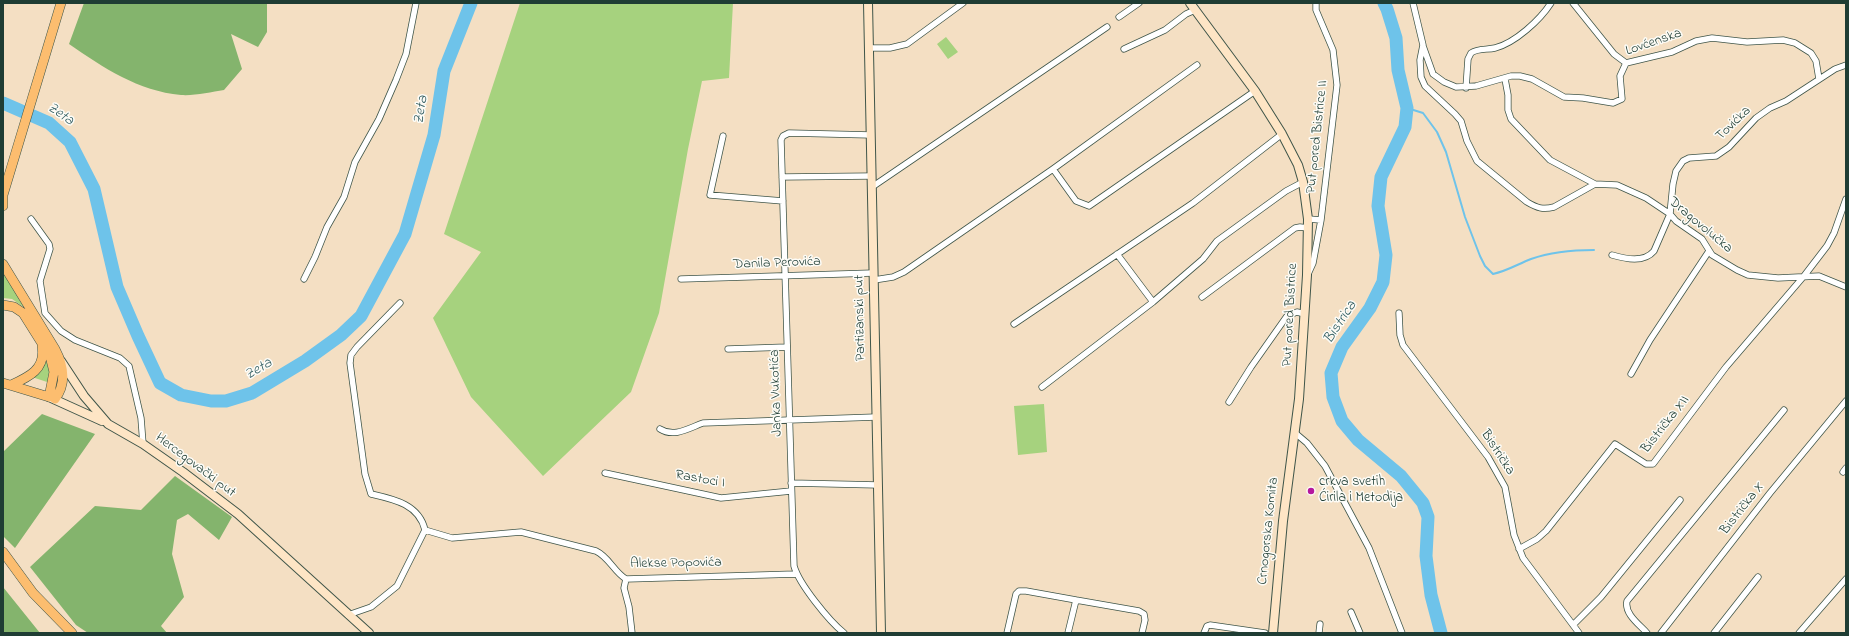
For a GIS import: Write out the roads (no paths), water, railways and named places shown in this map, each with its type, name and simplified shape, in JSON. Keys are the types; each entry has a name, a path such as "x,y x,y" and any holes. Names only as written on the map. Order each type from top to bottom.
{"main road":[{"path":"3,206 3,195 61,3"},
{"path":"3,264 61,360 64,370 63,382 52,398"},
{"path":"3,305 14,307 23,313 50,356 54,376 52,398"},
{"path":"7,384 27,378 38,368 43,357 42,343"},
{"path":"7,384 52,398"},
{"path":"3,552 36,597 72,633"}],"street":[{"path":"304,279 327,227 344,197 355,162 379,119 396,80 406,54 416,3"},
{"name":"Partizanski put","path":"868,3 881,633"},
{"path":"869,48 890,48 907,44 963,3"},
{"path":"1119,17 1139,3"},
{"name":"Put pored Bistrice","path":"1190,3 1255,91 1282,134 1298,165 1303,182 1308,219 1307,275 1299,399 1293,432"},
{"name":"Put pored Bistrice II","path":"1307,275 1313,263 1321,220 1337,85 1333,50 1316,10 1316,3"},
{"path":"1413,3 1423,45 1420,60 1421,77 1425,86 1458,118 1477,161 1527,202 1542,209 1554,207 1595,184"},
{"path":"1466,88 1468,59 1471,52 1495,48 1507,43 1544,13 1550,3"},
{"path":"1573,3 1614,54 1626,63"},
{"path":"1124,49 1165,30 1186,14 1195,10"},
{"path":"872,188 1107,27"},
{"name":"Lovćenska","path":"1423,45 1433,74 1444,82 1456,87 1466,88 1511,76 1527,77 1564,97 1583,98 1613,103 1622,99 1620,76 1626,63 1672,52 1696,40 1712,38 1747,42 1783,40 1795,43 1811,53 1816,61 1819,79"},
{"name":"Danila Perovića","path":"681,279 785,275 893,277 904,272 1053,169 1197,65"},
{"name":"Tovićka","path":"1612,255 1628,259 1636,259 1651,254 1670,214 1676,170 1683,160 1689,158 1716,156 1729,147 1756,118 1770,108 1786,101 1835,70 1846,66"},
{"path":"1504,79 1508,95 1508,110 1511,119 1550,160 1595,184"},
{"path":"1053,169 1076,201 1089,206 1255,91"},
{"name":"Janka Vukotića","path":"842,632 796,574 793,558 790,419 780,140 783,136 789,133 798,132 871,135"},
{"path":"1014,324 1193,203 1282,134"},
{"path":"722,136 710,195 782,201"},
{"path":"782,177 872,176"},
{"path":"1042,387 1153,302 1203,259 1217,241 1286,191 1303,182"},
{"name":"Dragovolučka","path":"1595,184 1617,185 1646,198 1670,214 1676,221 1702,239 1712,255 1748,275 1778,278 1820,276 1846,287"},
{"path":"1804,276 1827,246 1834,233 1846,200"},
{"name":"Hercegovački put","path":"31,219 49,244 50,249 40,281 45,313 61,331 75,340 120,358 128,366 141,418 143,444 238,514 369,633"},
{"path":"1308,219 1321,220"},
{"path":"1202,297 1295,228 1308,228"},
{"path":"1631,374 1650,340 1709,252"},
{"path":"1118,254 1153,302"},
{"name":"Bistrička XII","path":"1519,548 1537,539 1546,531 1615,444 1646,464 1654,464 1726,367 1804,276"},
{"path":"348,615 371,607 397,586 425,530 420,517 406,504 371,494 365,474 350,363 357,347 400,303"},
{"path":"1229,402 1250,367 1287,316 1297,312 1305,314"},
{"name":"Bistrička","path":"1399,313 1400,335 1403,345 1488,457 1498,473 1505,486 1514,535 1523,558 1579,633"},
{"path":"728,349 787,347"},
{"path":"61,360 84,396 108,424"},
{"path":"52,398 108,424 143,444"},
{"name":"Bistrička X","path":"1661,633 1770,493 1846,401"},
{"path":"1648,633 1628,613 1626,604 1627,601 1784,410"},
{"path":"660,429 666,432 677,432 704,423 876,417"},
{"path":"1293,432 1307,443 1329,473 1369,548 1402,633"},
{"name":"Crnogorska Komita","path":"1273,633 1277,578 1293,432"},
{"name":"Rastoci I","path":"605,473 721,498 791,491"},
{"path":"791,483 878,485"},
{"path":"1573,625 1601,598 1680,500"},
{"name":"Alekse Popovića","path":"425,530 452,538 522,532 596,551 604,556 619,574 626,579 796,574"},
{"path":"1714,633 1758,577"},
{"path":"626,579 623,585 629,607 632,633"},
{"path":"1799,633 1846,579"},
{"path":"1006,633 1016,594 1020,591 1139,611 1144,614 1145,620 1142,633"},
{"path":"1068,633 1076,600"},
{"path":"1351,612 1360,633"},
{"path":"1319,633 1320,624"},
{"path":"1204,633 1207,626 1210,625 1265,633"}],"waterway":[{"name":"Zeta","path":"3,103 49,123 70,142 94,189 117,287 160,383 181,395 211,401 226,401 252,393 305,361 341,335 361,316 405,234 434,135 444,71 471,3"},
{"name":"Bistrica","path":"1384,3 1396,38 1398,70 1407,108 1405,127 1381,177 1378,206 1386,255 1383,282 1370,308 1342,347 1331,373 1333,397 1342,421 1358,440 1401,476 1423,503 1428,517 1426,556 1431,595 1441,633"},
{"path":"1407,108 1423,113 1437,132 1446,152 1465,217 1480,256 1485,266 1493,274 1531,259 1554,253 1594,250"}],"place":[{"name":"crkva svetih Ćirila i Metodija","path":"1311,491"}]}
